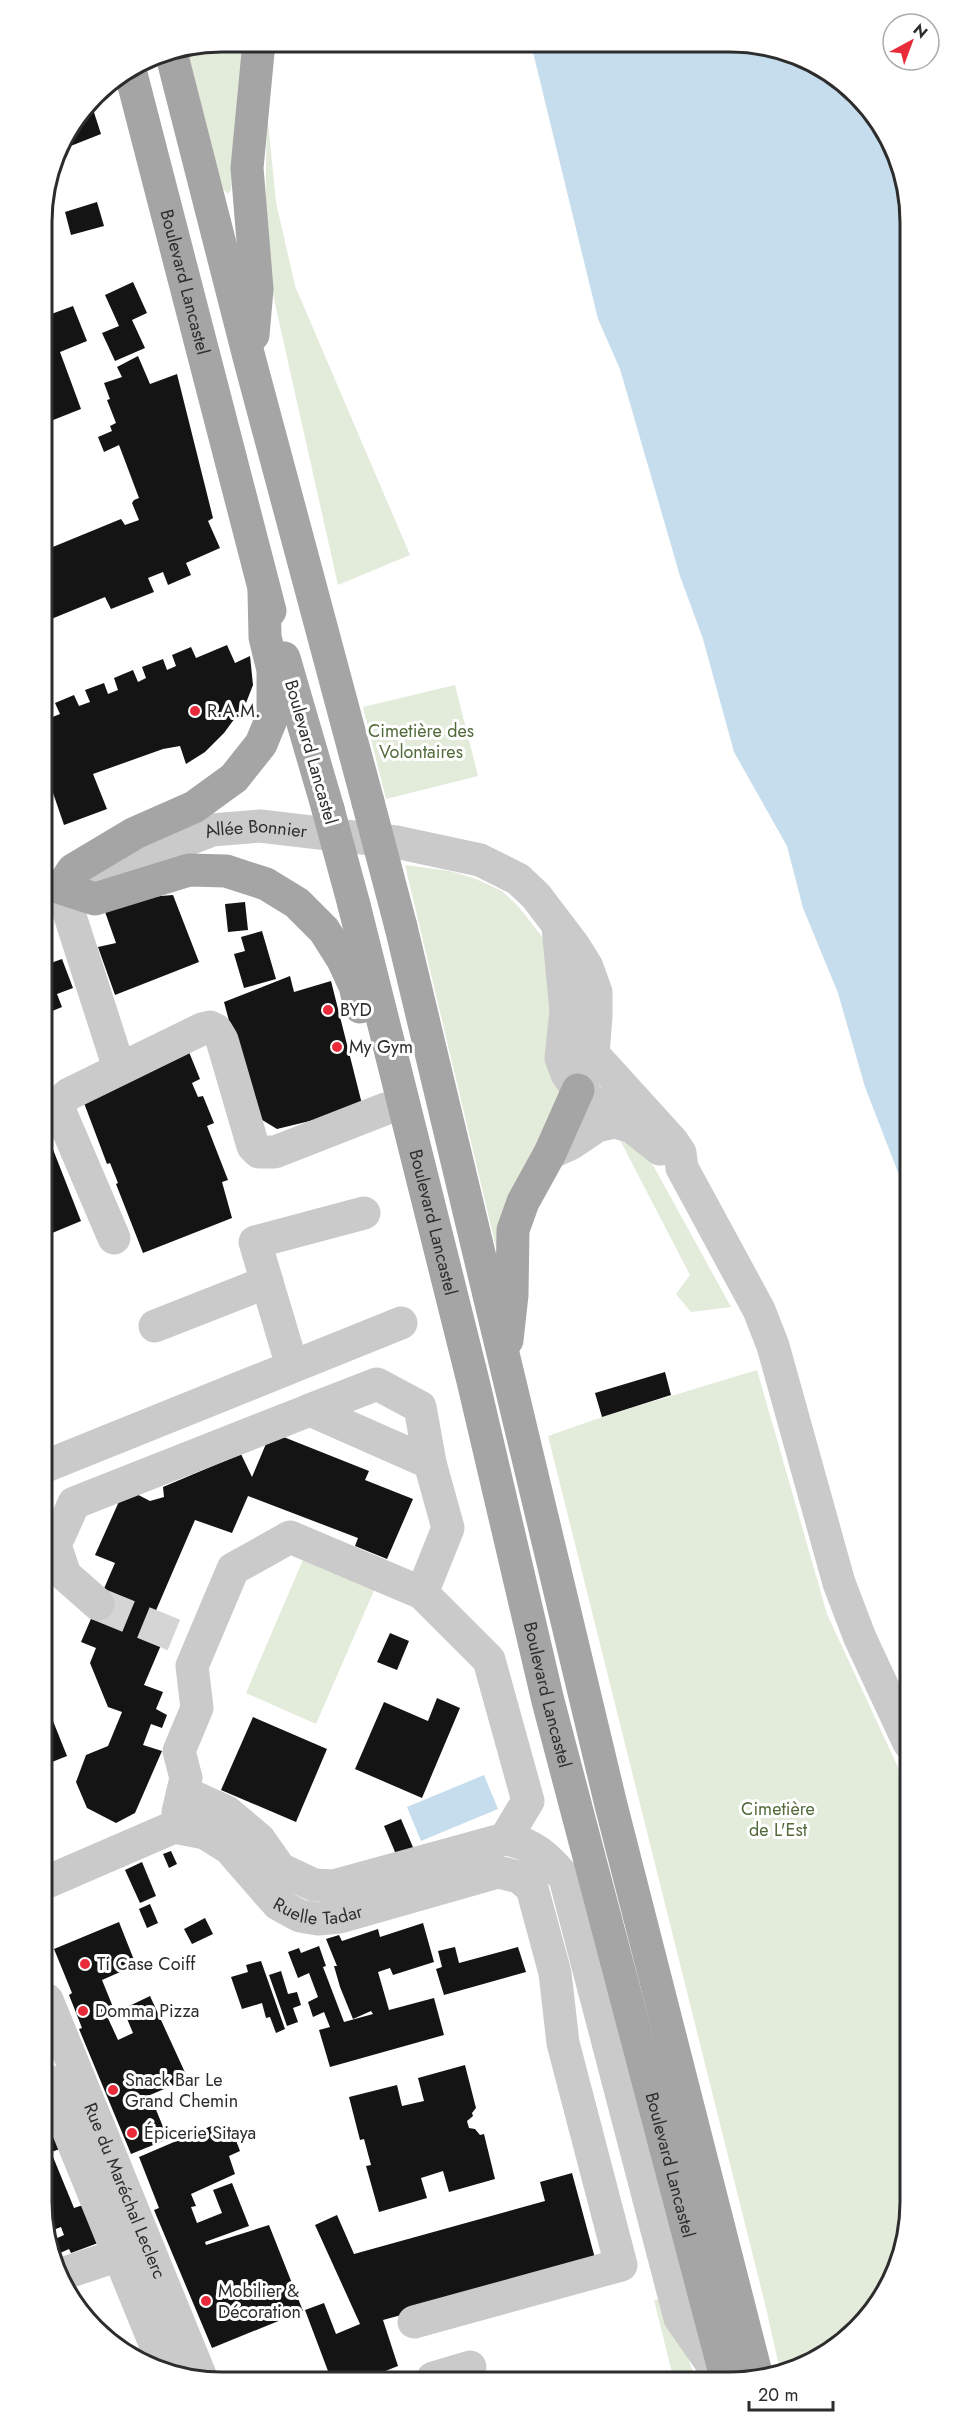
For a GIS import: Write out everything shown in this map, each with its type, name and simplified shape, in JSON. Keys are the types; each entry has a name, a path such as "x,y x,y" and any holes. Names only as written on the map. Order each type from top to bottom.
{"main road":[{"path":"250,361 257,289 247,168 258,53"},
{"path":"173,61 250,361 401,927 610,1805 755,2371"},
{"name":"Boulevard Lancastel","path":"132,78 264,591 354,905 473,1381 548,1701 725,2372"},
{"path":"53,892 73,870 126,838 194,807 234,778 261,744 273,715 273,670 265,637 264,591"},
{"path":"53,892 95,899 189,870 226,871 266,884 297,903 324,930 344,960 355,986 426,1272 473,1381"},
{"path":"504,1363 512,1295 513,1230 523,1202 550,1153 578,1090"}],"street":[{"name":"Allée Bonnier","path":"53,892 212,830 260,826 396,842 480,860 518,879 541,902 587,967 596,992 592,1054 589,1071 578,1090"},
{"path":"53,892 119,1068"},
{"path":"558,926 566,1011 561,1058 567,1074 578,1090 600,1108 632,1127 682,1168"},
{"path":"114,1238 58,1107 69,1094 119,1068 202,1029 210,1027 216,1030 222,1040 253,1146 259,1152 275,1152 385,1109"},
{"path":"592,1054 672,1141 680,1153 682,1168 759,1310 773,1346 839,1583 860,1638 900,1724"},
{"path":"550,1153 570,1144 597,1126 615,1122 632,1127"},
{"path":"292,1366 255,1242 364,1213"},
{"path":"155,1326 267,1282"},
{"path":"52,1463 401,1323"},
{"path":"98,1604 65,1575 55,1545 74,1503 377,1384 420,1407 430,1463 448,1528 422,1593"},
{"path":"310,1410 430,1463"},
{"path":"52,1880 174,1827 186,1778 179,1751 197,1708 192,1666 233,1569 290,1537 422,1593 489,1660 528,1801 505,1839"},
{"path":"183,1792 227,1812 259,1839 280,1869 314,1885 334,1886 505,1839 523,1842 546,1856 565,1878 680,2318 718,2372"},
{"name":"Ruelle Tadar","path":"174,1827 205,1833 229,1848 278,1904 300,1916 318,1919 340,1917 498,1872 519,1877 532,1888 555,1973 563,2043 621,2265 414,2322"},
{"name":"Rue du Maréchal Leclerc","path":"52,2015 133,2250 164,2361"},
{"name":"Rue du Maréchal Leclerc","path":"52,2052 180,2366"},
{"name":"Rue du Maréchal Leclerc","path":"52,2089 197,2370"},
{"path":"67,2272 133,2250"},
{"path":"455,2372 471,2367"}],"green space":[{"path":"242,53 231,190 228,194 223,189 189,56"},
{"path":"267,112 276,202 295,286 410,555 338,585 274,299 265,229"},
{"name":"Cimetière des Volontaires","path":"455,685 478,776 386,799 363,707"},
{"path":"405,865 450,871 476,879 502,891 519,907 546,942 569,1098 496,1247"},
{"path":"620,1140 648,1156 731,1307 691,1312 676,1294 690,1275"},
{"name":"Cimetière de L'Est","path":"757,1370 827,1614 900,1772 900,2214 895,2247 878,2288 851,2323 825,2344 796,2360 779,2366 548,1436 602,1417"},
{"path":"305,1555 376,1586 316,1724 246,1693"},
{"path":"666,2299 693,2372 672,2372 654,2300"}],"water":[{"path":"533,52 731,52 764,56 806,70 825,81 858,110 872,128 888,157 895,178 900,222 900,1177 865,1087 838,993 803,908 787,846 734,752 703,639 680,576 620,369 598,319"},
{"path":"484,1775 498,1809 421,1841 407,1807"}],"building":[{"path":"94,112 101,134 70,146"},
{"path":"97,202 104,226 71,235 65,212"},
{"path":"133,282 147,313 132,320 145,348 115,361 102,333 119,326 105,295"},
{"path":"73,306 87,341 60,352 81,409 53,420 53,313"},
{"path":"138,356 150,384 177,374 213,518 208,521 220,548 186,563 191,575 168,585 163,572 148,578 154,592 111,609 105,597 53,618 53,547 121,519 125,525 139,520 132,503 139,498 119,445 104,452 98,437 112,431 110,426 116,423 107,400 110,399 104,383 122,377 117,367"},
{"path":"227,645 235,663 250,656 253,685 246,703 224,733 205,752 186,764 180,746 163,749 93,774 107,809 64,825 53,792 53,717 60,714 55,703 74,695 79,706 90,702 85,690 104,683 108,694 118,690 114,678 133,670 138,682 146,678 142,667 163,659 167,670 176,666 172,655 191,647 196,658"},
{"path":"173,895 199,962 115,995 98,947 116,943 104,909 149,897"},
{"path":"245,902 248,930 228,932 225,904"},
{"path":"262,931 276,979 244,988 234,954 245,951 241,937"},
{"path":"62,959 73,988 57,994 62,1007 53,1011 53,962"},
{"path":"290,976 294,992 331,981 363,1108 277,1129 254,1115 224,1002"},
{"path":"189,1052 200,1079 192,1083 198,1097 203,1096 214,1123 207,1126 228,1180 222,1182 232,1218 143,1253 116,1184 118,1183 110,1163 107,1164 81,1095"},
{"path":"53,1148 81,1221 52,1233"},
{"path":"665,1372 671,1395 602,1417 595,1393"},
{"path":"271,1432 369,1471 365,1480 413,1499 387,1559 355,1546 358,1538 248,1496 232,1533 195,1520 148,1629 164,1638 144,1685 163,1692 156,1709 167,1715 162,1728 151,1724 143,1745 162,1751 135,1813 116,1823 87,1808 76,1782 86,1755 108,1746 122,1712 108,1707 90,1663 96,1648 81,1642 115,1563 95,1555 125,1488 150,1501 164,1497 163,1487 241,1454 252,1477"},
{"path":"390,1633 409,1641 397,1670 377,1662"},
{"path":"437,1698 460,1708 422,1798 355,1769 384,1702 428,1721"},
{"path":"253,1717 327,1749 296,1822 221,1790"},
{"path":"52,1719 67,1756 52,1762"},
{"path":"401,1819 415,1852 398,1859 384,1826"},
{"path":"171,1851 177,1864 169,1868 163,1854"},
{"path":"142,1862 156,1896 140,1903 125,1870"},
{"path":"150,1904 158,1923 147,1928 139,1909"},
{"path":"205,1918 213,1934 192,1944 184,1929"},
{"path":"119,1922 136,1965 102,1980 115,2012 107,2016 118,2040 133,2033 123,2009 150,1996 188,2079 150,2095 168,2139 131,2154 79,2029 82,2028 69,1995 72,1993 54,1949"},
{"path":"423,1923 434,1962 393,1975 390,1968 378,1972 389,2010 434,1998 444,2035 330,2067 319,2030 330,2027 324,2012 313,2017 308,2002 318,1997 309,1973 298,1978 288,1952 299,1948 301,1953 319,1946 326,1966 323,1967 344,2022 373,2014 371,2011 353,2019 340,1987 334,1966 337,1966 326,1939 339,1935 342,1941 378,1929 380,1937"},
{"path":"455,1947 459,1963 518,1947 526,1972 444,1995 436,1969 442,1967 438,1951"},
{"path":"261,1961 285,2029 276,2033 270,2017 266,2018 262,2003 242,2009 231,1977 248,1972 246,1965"},
{"path":"281,1971 288,1994 297,1992 301,2005 293,2008 298,2022 287,2026 269,1975"},
{"path":"465,2065 476,2108 472,2113 473,2116 467,2121 469,2128 475,2129 480,2135 484,2134 495,2179 449,2192 443,2171 421,2178 427,2198 379,2212 366,2166 371,2165 364,2139 360,2140 349,2097 397,2085 402,2106 424,2101 418,2078"},
{"path":"216,2124 222,2140 234,2135 240,2151 229,2156 235,2174 191,2194 196,2206 191,2207 197,2223 222,2213 213,2190 232,2183 249,2226 205,2242 206,2245 269,2225 303,2311 212,2348 154,2210 159,2208 139,2157"},
{"path":"52,2130 60,2149 52,2152"},
{"path":"52,2154 74,2208 83,2205 98,2243 71,2253 69,2249 60,2253 56,2238 64,2235 61,2227 55,2229 54,2225"},
{"path":"572,2173 596,2262 383,2320 398,2366 383,2372 328,2372 305,2310 324,2303 336,2334 360,2324 315,2225 337,2215 354,2254 545,2201 540,2182"}],"tunnel":[{"path":"98,1604 201,1646"}],"place":[{"name":"R.A.M.","path":"195,711"},
{"name":"BYD","path":"328,1010"},
{"name":"My Gym","path":"337,1047"},
{"name":"Ti Case Coiff","path":"85,1964"},
{"name":"Domma Pizza","path":"83,2011"},
{"name":"Snack Bar Le Grand Chemin","path":"113,2090"},
{"name":"Épicerie Sitaya","path":"132,2133"},
{"name":"Mobilier & Décoration","path":"206,2301"}]}
